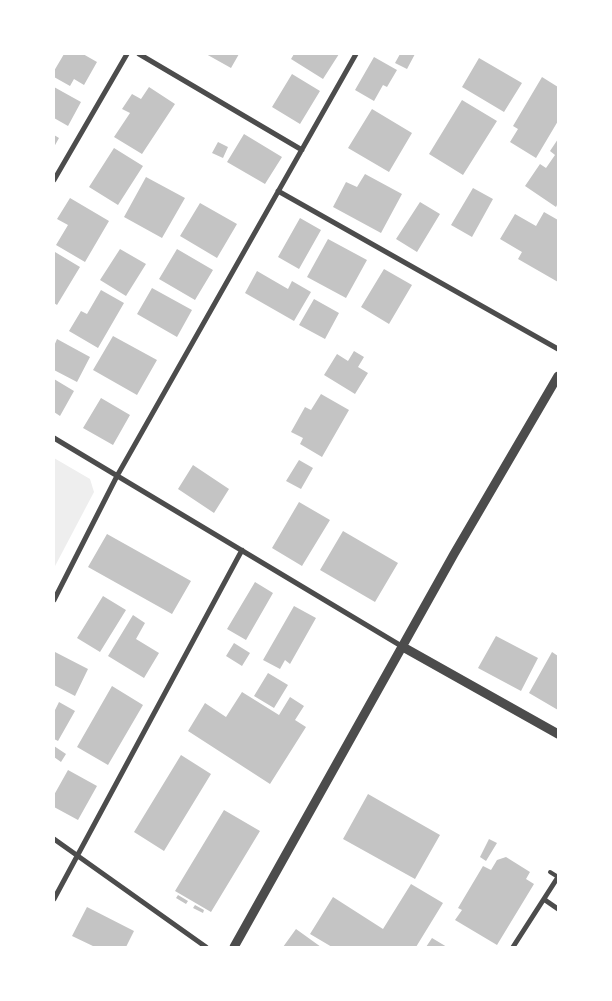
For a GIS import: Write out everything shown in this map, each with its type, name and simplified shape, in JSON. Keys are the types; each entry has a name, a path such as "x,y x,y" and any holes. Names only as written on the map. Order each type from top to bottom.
{"street":[{"path":"54,180 127,54"},
{"path":"139,54 302,150"},
{"path":"54,600 117,476 356,54"},
{"path":"278,191 558,349"},
{"path":"234,947 454,554 558,376"},
{"path":"54,438 402,647 558,734"},
{"path":"54,898 242,550"},
{"path":"54,839 206,947"},
{"path":"514,947 558,877"},
{"path":"544,900 558,909"}],"lane":[{"path":"550,872 558,877"}],"shaded area":[{"path":"54,458 90,479 94,492 54,568"}],"building":[{"path":"64,54 83,54 97,62 84,85 74,79 70,86 54,77 54,71"},
{"path":"206,54 239,54 231,68"},
{"path":"294,54 339,54 323,79 291,59"},
{"path":"400,54 415,54 407,69 395,63"},
{"path":"374,57 397,70 387,87 383,85 374,101 355,90"},
{"path":"479,58 522,83 504,112 462,87"},
{"path":"292,74 320,91 300,124 272,107"},
{"path":"542,77 558,87 558,121 536,158 510,142 518,129 513,126"},
{"path":"54,87 81,102 68,126 54,118"},
{"path":"149,87 175,104 142,154 114,137 130,113 122,109 132,94 141,99"},
{"path":"462,100 497,121 463,175 429,154"},
{"path":"372,109 412,133 389,172 348,148"},
{"path":"244,134 282,157 265,184 227,162"},
{"path":"54,135 59,138 54,147"},
{"path":"558,139 558,203 556,207 525,186 540,164 546,168 555,155 550,151"},
{"path":"218,142 228,147 223,158 212,153"},
{"path":"114,148 143,166 118,205 89,187"},
{"path":"365,174 402,194 381,233 333,207 346,182 357,187"},
{"path":"146,177 185,198 162,238 124,217"},
{"path":"473,188 493,199 472,237 451,225"},
{"path":"70,198 109,221 85,262 56,245 68,225 57,219"},
{"path":"420,202 440,214 417,252 396,239"},
{"path":"200,203 237,224 217,258 180,236"},
{"path":"544,212 558,220 558,282 518,259 522,252 500,239 515,214 536,226"},
{"path":"300,218 321,230 299,269 278,257"},
{"path":"328,239 367,260 346,298 307,277"},
{"path":"120,249 146,264 126,296 100,280"},
{"path":"177,249 213,270 195,300 159,279"},
{"path":"55,252 80,267 57,305 54,303"},
{"path":"384,269 412,285 389,324 361,307"},
{"path":"257,271 288,289 292,281 311,292 294,321 245,293"},
{"path":"152,288 192,310 177,337 137,314"},
{"path":"101,290 124,303 98,348 69,331 81,311 87,314"},
{"path":"314,299 339,313 325,339 299,325"},
{"path":"113,336 157,360 137,395 93,370"},
{"path":"57,339 90,357 77,382 54,370 54,346"},
{"path":"354,351 364,357 358,367 368,373 355,394 324,375 337,354 348,361"},
{"path":"54,379 74,391 60,416 54,412"},
{"path":"321,394 349,410 322,457 300,444 303,438 291,432 305,407 311,410"},
{"path":"101,398 130,415 113,445 83,428"},
{"path":"299,460 313,468 301,489 286,481"},
{"path":"193,465 229,489 214,513 178,489"},
{"path":"299,502 330,520 302,566 272,548"},
{"path":"343,531 398,563 375,602 320,570"},
{"path":"107,534 191,581 172,614 88,567"},
{"path":"255,582 273,593 246,640 227,629"},
{"path":"103,596 126,610 100,652 77,638"},
{"path":"294,606 316,618 290,664 285,660 280,669 263,660"},
{"path":"133,615 145,623 136,639 159,653 144,678 108,656"},
{"path":"496,636 538,658 521,691 478,668"},
{"path":"234,643 250,653 242,666 226,656"},
{"path":"55,652 88,669 75,696 54,685"},
{"path":"552,652 558,656 558,710 529,693"},
{"path":"268,673 288,685 274,708 254,696"},
{"path":"112,686 143,705 108,765 77,747"},
{"path":"242,692 279,715 290,697 304,706 295,720 306,727 270,784 188,731 205,703 226,717"},
{"path":"59,702 75,711 58,741 54,739 54,712"},
{"path":"54,746 66,754 61,762 54,757"},
{"path":"181,755 211,774 164,851 134,832"},
{"path":"68,770 97,786 78,820 54,807 54,795"},
{"path":"368,794 440,835 415,879 343,839"},
{"path":"224,810 260,831 211,912 175,891"},
{"path":"489,839 497,843 486,861 480,857"},
{"path":"506,857 530,872 526,879 534,884 497,945 455,920 462,910 458,908 483,866 491,870 497,860"},
{"path":"411,884 443,903 416,947 332,947 310,934 333,897 383,929"},
{"path":"178,895 188,901 186,904 176,898"},
{"path":"195,905 204,910 203,913 193,908"},
{"path":"87,907 134,931 126,947 95,947 72,936"},
{"path":"296,929 321,947 283,947"},
{"path":"432,938 447,947 426,947"}]}
